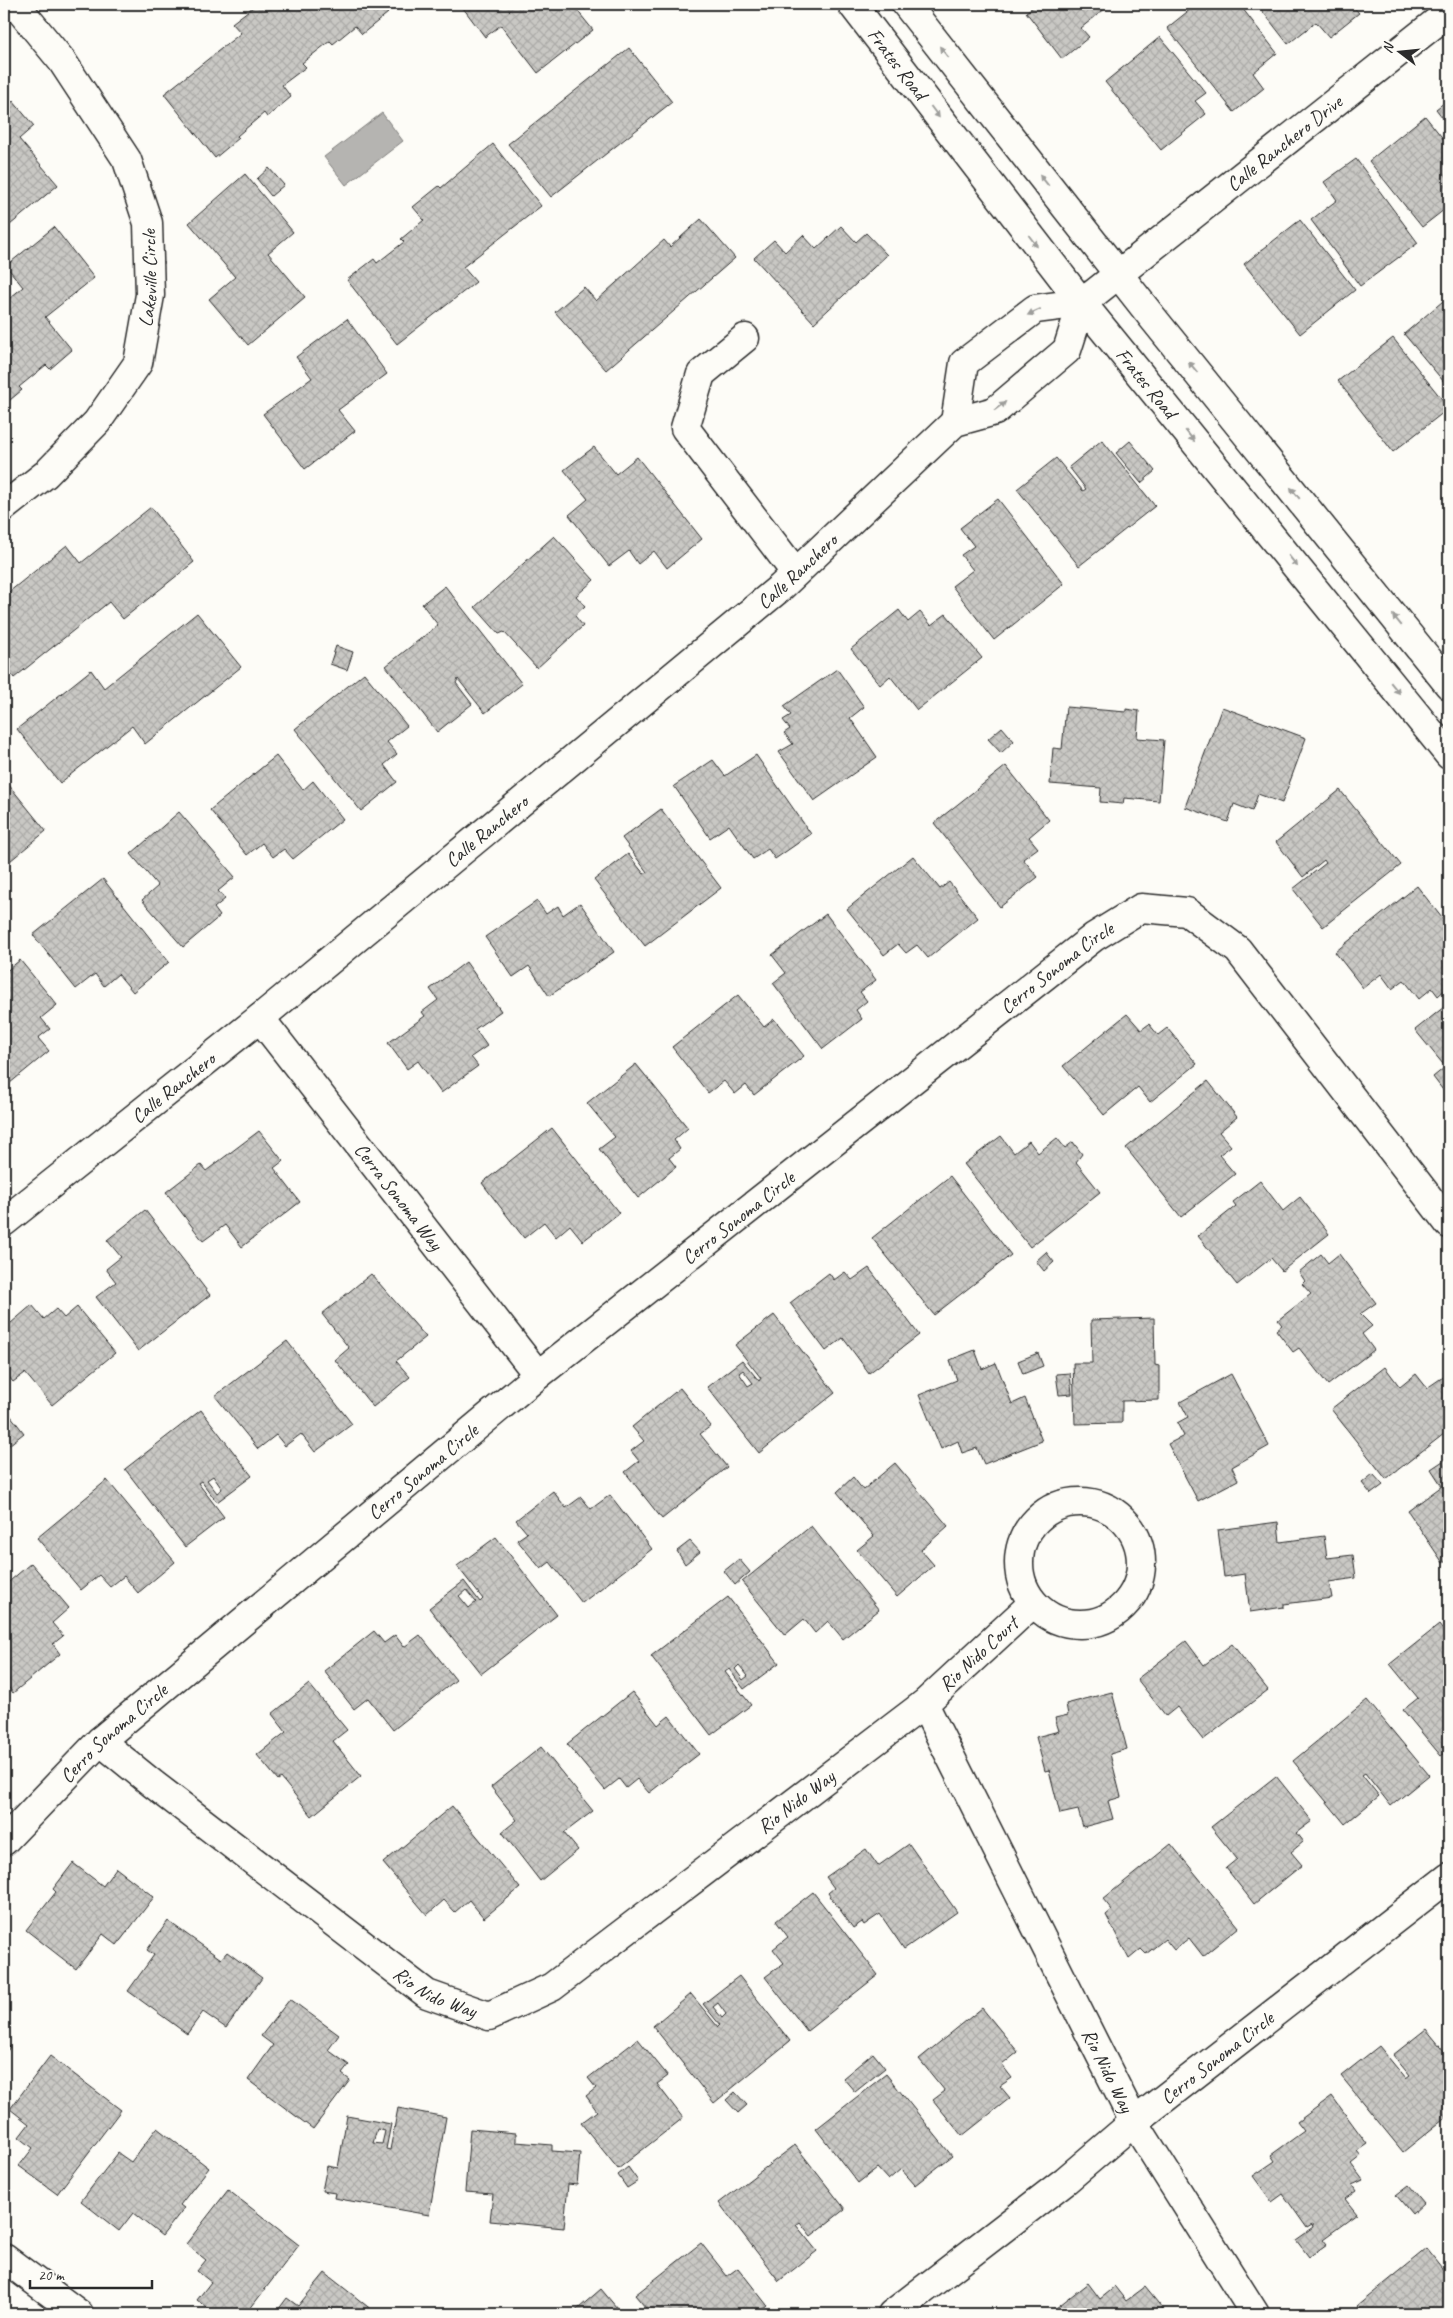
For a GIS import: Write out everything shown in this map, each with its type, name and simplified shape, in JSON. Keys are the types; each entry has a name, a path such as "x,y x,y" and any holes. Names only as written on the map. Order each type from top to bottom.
{"street":[{"name":"Lakeville Circle","path":"4,508 46,474 97,422 138,363 150,295 148,223 127,160 62,61 15,4"},
{"name":"Frates Road","path":"852,4 1082,304 1449,755"},
{"path":"906,4 1118,273 1449,685"},
{"name":"Calle Ranchero Drive","path":"1118,273 1449,12"},
{"path":"955,422 964,363 1035,309 1082,304 1118,273"},
{"name":"Calle Ranchero","path":"4,1222 260,1018 781,587 955,422 995,411 1068,350 1082,304"},
{"path":"745,338 701,374 685,428 795,572"},
{"name":"Cerro Sonoma Circle","path":"4,1841 100,1740 538,1375 1094,937 1141,908 1187,912 1238,950 1449,1224"},
{"name":"Cerra Sonoma Way","path":"260,1018 538,1375"},
{"name":"Rio Nido Court","path":"1077,1501 1096,1503 1114,1512 1128,1525 1138,1542 1141,1561 1139,1580 1131,1596 1118,1610 1102,1620 1084,1624 1065,1622 1048,1615 1034,1603 1023,1587 1018,1568 1020,1548 1028,1530 1041,1515 1058,1505 1077,1501"},
{"name":"Rio Nido Court","path":"924,1704 1034,1603"},
{"name":"Rio Nido Way","path":"100,1740 153,1784 427,1994 488,2016 552,1987 924,1704 1134,2122 1255,2314"},
{"name":"Cerro Sonoma Circle","path":"892,2314 1066,2180 1134,2122 1449,1877"},
{"path":"4,2258 79,2314"}],"shaded area":[{"path":"382,113 403,141 346,185 324,157"}],"building":[{"path":"257,4 381,4 379,5 388,13 362,34 355,26 333,44 330,41 302,63 306,67 282,85 291,97 267,117 264,113 237,136 239,138 215,158 164,94 241,33 232,23"},
{"path":"460,4 572,4 593,30 538,73 501,25 485,37"},
{"path":"1037,4 1111,4 1081,28 1089,37 1062,59 1026,12"},
{"path":"1197,4 1239,4 1277,53 1253,73 1264,88 1234,112 1167,28"},
{"path":"1257,4 1351,4 1359,13 1329,37 1316,22 1288,44"},
{"path":"1160,37 1206,93 1195,101 1206,114 1161,150 1105,82"},
{"path":"629,48 672,102 551,197 508,144"},
{"path":"4,98 9,105 13,101 34,126 19,139 58,185 4,230"},
{"path":"1449,99 1449,126 1436,109"},
{"path":"1425,116 1449,146 1449,206 1422,227 1369,161"},
{"path":"493,144 541,206 463,267 476,282 397,344 347,280 374,259 377,263 404,242 401,239 424,220 413,207 439,186 441,188"},
{"path":"1356,159 1418,243 1360,286 1311,220 1337,200 1324,182"},
{"path":"269,168 284,185 271,196 257,179"},
{"path":"245,174 293,232 268,253 305,297 248,345 209,299 235,277 189,223"},
{"path":"701,219 735,258 606,370 555,312 584,287 596,301 664,240 670,247"},
{"path":"1300,220 1355,290 1300,334 1244,264"},
{"path":"841,226 856,242 866,233 887,255 814,323 754,258 774,240 785,252 803,235 816,249"},
{"path":"54,227 94,278 45,317 72,350 50,369 46,365 19,387 22,390 4,405 4,303 23,287 6,266"},
{"path":"1449,296 1449,388 1404,334"},
{"path":"347,319 387,374 338,410 355,431 305,469 263,414 312,378 296,357"},
{"path":"1393,338 1449,408 1393,452 1338,381"},
{"path":"1102,440 1155,506 1079,566 1017,489 1056,458 1083,491 1086,489 1069,467"},
{"path":"1130,441 1155,471 1141,483 1116,453"},
{"path":"594,447 616,474 637,457 702,539 667,568 654,551 638,564 629,551 609,566 569,515 588,499 564,470"},
{"path":"998,499 1064,584 994,640 952,586 973,570 961,555 974,546 960,528"},
{"path":"151,507 194,562 123,619 109,602 14,678 7,669 4,672 4,596 67,545 81,563"},
{"path":"554,536 594,580 576,596 585,606 575,616 583,626 537,668 504,632 499,634 475,607"},
{"path":"445,586 522,684 485,713 458,679 456,683 472,704 437,732 386,666 438,625 422,604"},
{"path":"899,610 908,622 920,612 931,625 946,614 982,658 917,710 890,676 880,685 851,649"},
{"path":"197,613 241,667 145,744 132,726 60,783 17,729 91,670 104,688"},
{"path":"336,646 353,652 347,670 330,664"},
{"path":"837,669 864,707 850,718 877,757 814,801 779,752 793,744 784,733 790,729 783,720 791,715 784,706"},
{"path":"364,673 407,726 387,742 397,754 384,765 397,782 361,811 295,729"},
{"path":"1066,707 1126,712 1126,709 1139,711 1137,738 1164,740 1159,801 1124,798 1123,804 1100,802 1101,788 1050,784 1053,748 1062,749"},
{"path":"1222,707 1306,738 1282,803 1258,794 1252,811 1234,804 1228,822 1185,807"},
{"path":"1002,727 1014,741 1001,753 988,739"},
{"path":"756,755 811,834 775,859 768,849 753,859 729,825 710,838 674,786 713,760 725,776"},
{"path":"276,756 303,790 313,781 343,819 293,859 284,849 273,857 262,843 247,855 210,810"},
{"path":"1006,766 1049,820 1029,837 1038,848 1023,859 1038,877 1000,907 934,823"},
{"path":"4,779 46,831 4,866"},
{"path":"1340,790 1401,865 1323,927 1293,889 1326,863 1324,860 1303,877 1276,842"},
{"path":"661,809 721,888 645,946 594,880 628,854 644,874 647,872 622,838"},
{"path":"179,812 235,877 218,891 225,899 214,908 220,916 183,947 142,900 158,886 131,854"},
{"path":"913,856 940,889 949,882 978,918 928,958 917,945 906,953 898,944 884,955 847,909"},
{"path":"103,879 169,962 133,992 118,974 104,986 95,974 76,989 33,935"},
{"path":"1417,886 1449,927 1449,975 1445,978 1449,986 1438,996 1432,988 1419,999 1404,980 1392,989 1381,974 1363,988 1335,952"},
{"path":"537,901 546,914 558,906 563,915 580,903 614,952 549,996 529,966 513,977 485,937"},
{"path":"826,914 876,980 860,992 867,1001 856,1010 862,1019 823,1049 773,983 786,973 772,955"},
{"path":"20,960 57,1005 41,1018 50,1029 38,1038 49,1051 4,1088 4,973"},
{"path":"466,962 501,1011 475,1029 487,1046 471,1057 478,1066 441,1093 418,1061 407,1069 388,1043 425,1016 422,1012 438,1000 430,989"},
{"path":"738,995 764,1027 774,1019 804,1056 754,1095 746,1085 735,1094 724,1081 708,1093 672,1047"},
{"path":"1449,1003 1449,1060 1443,1064 1415,1030"},
{"path":"1127,1014 1141,1030 1149,1024 1158,1035 1167,1028 1197,1064 1150,1102 1138,1087 1104,1115 1063,1066"},
{"path":"636,1064 688,1128 674,1140 680,1149 669,1158 676,1167 638,1198 599,1149 615,1137 587,1103"},
{"path":"1449,1064 1449,1098 1433,1077"},
{"path":"1208,1081 1237,1117 1219,1132 1231,1146 1219,1155 1235,1174 1181,1217 1126,1148"},
{"path":"552,1128 619,1213 583,1241 570,1225 556,1237 544,1222 524,1238 482,1183"},
{"path":"259,1131 283,1161 274,1168 300,1202 242,1247 225,1225 203,1241 166,1192 201,1165 206,1171"},
{"path":"1001,1136 1014,1153 1029,1141 1038,1153 1057,1138 1065,1148 1073,1142 1082,1154 1076,1162 1100,1192 1030,1247 964,1164"},
{"path":"950,1176 1011,1255 934,1315 872,1238"},
{"path":"1260,1181 1283,1211 1300,1197 1329,1234 1282,1271 1271,1258 1237,1285 1198,1236 1236,1206 1233,1202"},
{"path":"145,1210 210,1295 138,1351 96,1297 116,1282 106,1269 121,1257 107,1240"},
{"path":"1046,1252 1054,1262 1044,1271 1036,1261"},
{"path":"1321,1254 1328,1263 1339,1254 1376,1303 1360,1314 1372,1326 1362,1334 1374,1350 1328,1385 1299,1348 1293,1352 1276,1330 1282,1325 1278,1320 1311,1294 1302,1284 1305,1281 1299,1272"},
{"path":"869,1268 919,1335 869,1373 843,1338 826,1351 790,1303 829,1273 834,1280 845,1272 852,1280"},
{"path":"371,1274 426,1337 396,1361 410,1377 373,1407 335,1360 349,1348 322,1314"},
{"path":"32,1305 44,1319 56,1309 64,1318 77,1307 115,1353 52,1405 25,1373 13,1382 4,1371 4,1329"},
{"path":"774,1315 835,1393 759,1453 707,1387 742,1360 759,1381 761,1378 735,1345","holes":["743,1370 753,1383 748,1386 739,1373"]},
{"path":"1154,1318 1155,1365 1159,1366 1159,1400 1122,1401 1122,1423 1075,1424 1073,1363 1092,1363 1091,1320"},
{"path":"287,1341 352,1424 315,1452 301,1434 285,1446 276,1435 258,1449 215,1396"},
{"path":"975,1350 982,1369 996,1363 1012,1404 1025,1398 1042,1441 984,1464 977,1448 962,1453 958,1441 941,1449 919,1395 957,1380 950,1360"},
{"path":"1038,1353 1043,1366 1023,1374 1018,1361"},
{"path":"1385,1367 1400,1387 1416,1374 1427,1388 1443,1377 1449,1385 1449,1430 1386,1479 1331,1409"},
{"path":"1070,1373 1072,1394 1059,1395 1056,1374"},
{"path":"1231,1374 1269,1446 1232,1467 1238,1480 1198,1501 1168,1444 1184,1436 1177,1423 1188,1417 1180,1402"},
{"path":"680,1388 711,1426 700,1434 727,1467 662,1519 625,1472 639,1461 631,1451 644,1441 632,1427"},
{"path":"4,1407 24,1433 4,1449"},
{"path":"201,1410 252,1476 217,1502 201,1481 198,1483 224,1517 185,1547 125,1469","holes":["213,1476 222,1489 217,1493 207,1480"]},
{"path":"1449,1457 1449,1559 1443,1563 1408,1511 1442,1486 1431,1469"},
{"path":"895,1463 948,1526 921,1550 934,1565 897,1597 857,1550 874,1536 837,1492 853,1477 863,1490"},
{"path":"1373,1474 1383,1485 1371,1494 1362,1483"},
{"path":"107,1480 175,1562 138,1593 124,1576 110,1587 99,1575 81,1590 37,1538"},
{"path":"553,1491 566,1508 581,1497 591,1509 610,1495 652,1549 582,1603 550,1562 541,1569 517,1540 527,1533 516,1520"},
{"path":"1278,1522 1280,1542 1324,1536 1327,1558 1353,1555 1356,1578 1329,1582 1332,1598 1284,1604 1284,1607 1250,1612 1245,1574 1224,1577 1218,1530"},
{"path":"811,1526 879,1610 843,1639 828,1621 815,1633 804,1619 785,1635 742,1582"},
{"path":"496,1537 557,1615 481,1674 429,1608 464,1581 480,1602 483,1599 457,1566","holes":["466,1590 476,1602 469,1608 459,1596"]},
{"path":"690,1541 700,1552 685,1564 677,1551"},
{"path":"739,1559 750,1572 735,1585 724,1571"},
{"path":"31,1563 69,1608 52,1623 63,1636 53,1644 60,1654 13,1693 4,1682 4,1586"},
{"path":"728,1597 779,1663 744,1689 729,1669 725,1672 751,1705 711,1735 651,1656","holes":["739,1665 748,1676 743,1680 735,1669"]},
{"path":"1439,1625 1449,1638 1449,1750 1441,1756 1403,1710 1418,1698 1390,1664"},
{"path":"374,1631 384,1643 395,1635 404,1647 420,1635 456,1680 393,1730 368,1698 354,1709 324,1671"},
{"path":"1186,1641 1204,1665 1232,1644 1268,1690 1203,1740 1177,1707 1166,1716 1137,1679"},
{"path":"309,1684 347,1730 333,1741 361,1776 312,1816 281,1778 278,1780 257,1755 286,1732 272,1714"},
{"path":"632,1692 658,1725 669,1716 699,1754 649,1793 637,1779 626,1788 619,1779 605,1790 567,1744"},
{"path":"1112,1692 1127,1749 1110,1754 1121,1797 1108,1801 1113,1819 1083,1827 1078,1810 1060,1814 1049,1770 1045,1771 1036,1737 1059,1731 1055,1718 1068,1715 1066,1704"},
{"path":"1367,1700 1429,1775 1391,1806 1365,1773 1362,1775 1379,1796 1345,1824 1293,1761"},
{"path":"541,1747 593,1811 564,1833 578,1850 540,1881 502,1832 517,1820 491,1787"},
{"path":"1276,1776 1312,1821 1296,1833 1303,1842 1291,1852 1302,1865 1254,1904 1226,1868 1237,1859 1211,1827"},
{"path":"452,1806 520,1888 484,1918 469,1900 455,1912 444,1900 427,1915 383,1863"},
{"path":"909,1844 957,1912 904,1949 880,1914 864,1925 862,1922 853,1928 828,1893 834,1888 826,1877 866,1849 878,1866"},
{"path":"1171,1844 1239,1927 1203,1956 1189,1938 1174,1950 1165,1939 1146,1954 1141,1949 1129,1959 1106,1915 1112,1910 1103,1899"},
{"path":"73,1863 103,1886 116,1868 154,1897 117,1945 103,1934 76,1969 26,1930 56,1892 53,1889"},
{"path":"813,1892 878,1975 807,2031 765,1977 784,1963 773,1949 788,1937 776,1921"},
{"path":"168,1921 221,1959 227,1952 262,1978 226,2028 203,2012 187,2034 128,1991 154,1955 147,1950"},
{"path":"739,1976 790,2041 714,2103 653,2026 691,1994 718,2027 720,2025 703,2004","holes":["718,2003 726,2014 722,2018 713,2007"]},
{"path":"290,1999 339,2035 328,2050 349,2065 342,2074 350,2080 313,2129 248,2080 273,2045 261,2036"},
{"path":"982,2008 1018,2052 1002,2065 1012,2078 1000,2086 1010,2098 962,2136 933,2100 945,2091 919,2059"},
{"path":"1426,2029 1449,2057 1449,2115 1403,2152 1341,2076 1379,2046 1406,2079 1410,2076 1393,2055"},
{"path":"638,2039 668,2076 657,2084 683,2118 618,2169 581,2123 597,2111 586,2096 596,2088 588,2078"},
{"path":"4,2041 10,2047 4,2055"},
{"path":"873,2053 885,2068 855,2092 843,2078"},
{"path":"50,2056 121,2110 57,2194 19,2166 33,2148 19,2137 29,2124 10,2109"},
{"path":"886,2074 952,2156 915,2185 901,2169 888,2180 877,2168 858,2183 816,2129"},
{"path":"735,2092 747,2105 738,2113 726,2100"},
{"path":"1332,2096 1367,2144 1357,2151 1361,2156 1351,2164 1363,2180 1352,2185 1356,2191 1345,2199 1357,2214 1323,2239 1327,2244 1309,2257 1296,2240 1313,2228 1312,2225 1307,2228 1283,2194 1272,2202 1253,2176 1275,2161 1271,2155 1304,2131 1297,2122"},
{"path":"398,2108 446,2117 429,2215 334,2198 335,2193 322,2191 327,2166 338,2168 347,2116 391,2124 386,2149 390,2150","holes":["377,2129 385,2131 382,2144 373,2143"]},
{"path":"157,2128 209,2168 180,2205 184,2208 162,2236 133,2213 119,2231 81,2201 118,2153 131,2162"},
{"path":"470,2129 516,2133 516,2142 552,2145 552,2151 580,2153 577,2185 568,2184 564,2228 490,2221 493,2194 465,2192"},
{"path":"795,2145 845,2209 811,2236 800,2222 796,2225 817,2251 779,2281 719,2203"},
{"path":"628,2167 638,2181 627,2188 618,2175"},
{"path":"1409,2185 1424,2203 1412,2214 1396,2195"},
{"path":"228,2190 299,2245 246,2314 215,2314 197,2300 211,2282 197,2271 206,2260 186,2244"},
{"path":"701,2243 727,2276 738,2268 767,2305 756,2314 651,2314 635,2295"},
{"path":"1427,2249 1449,2277 1449,2314 1364,2314 1357,2306"},
{"path":"325,2273 377,2314 275,2314 287,2298 298,2306"},
{"path":"1088,2283 1100,2299 1115,2287 1126,2301 1145,2287 1167,2314 1053,2314 1051,2312"},
{"path":"601,2289 622,2314 572,2314"}]}
